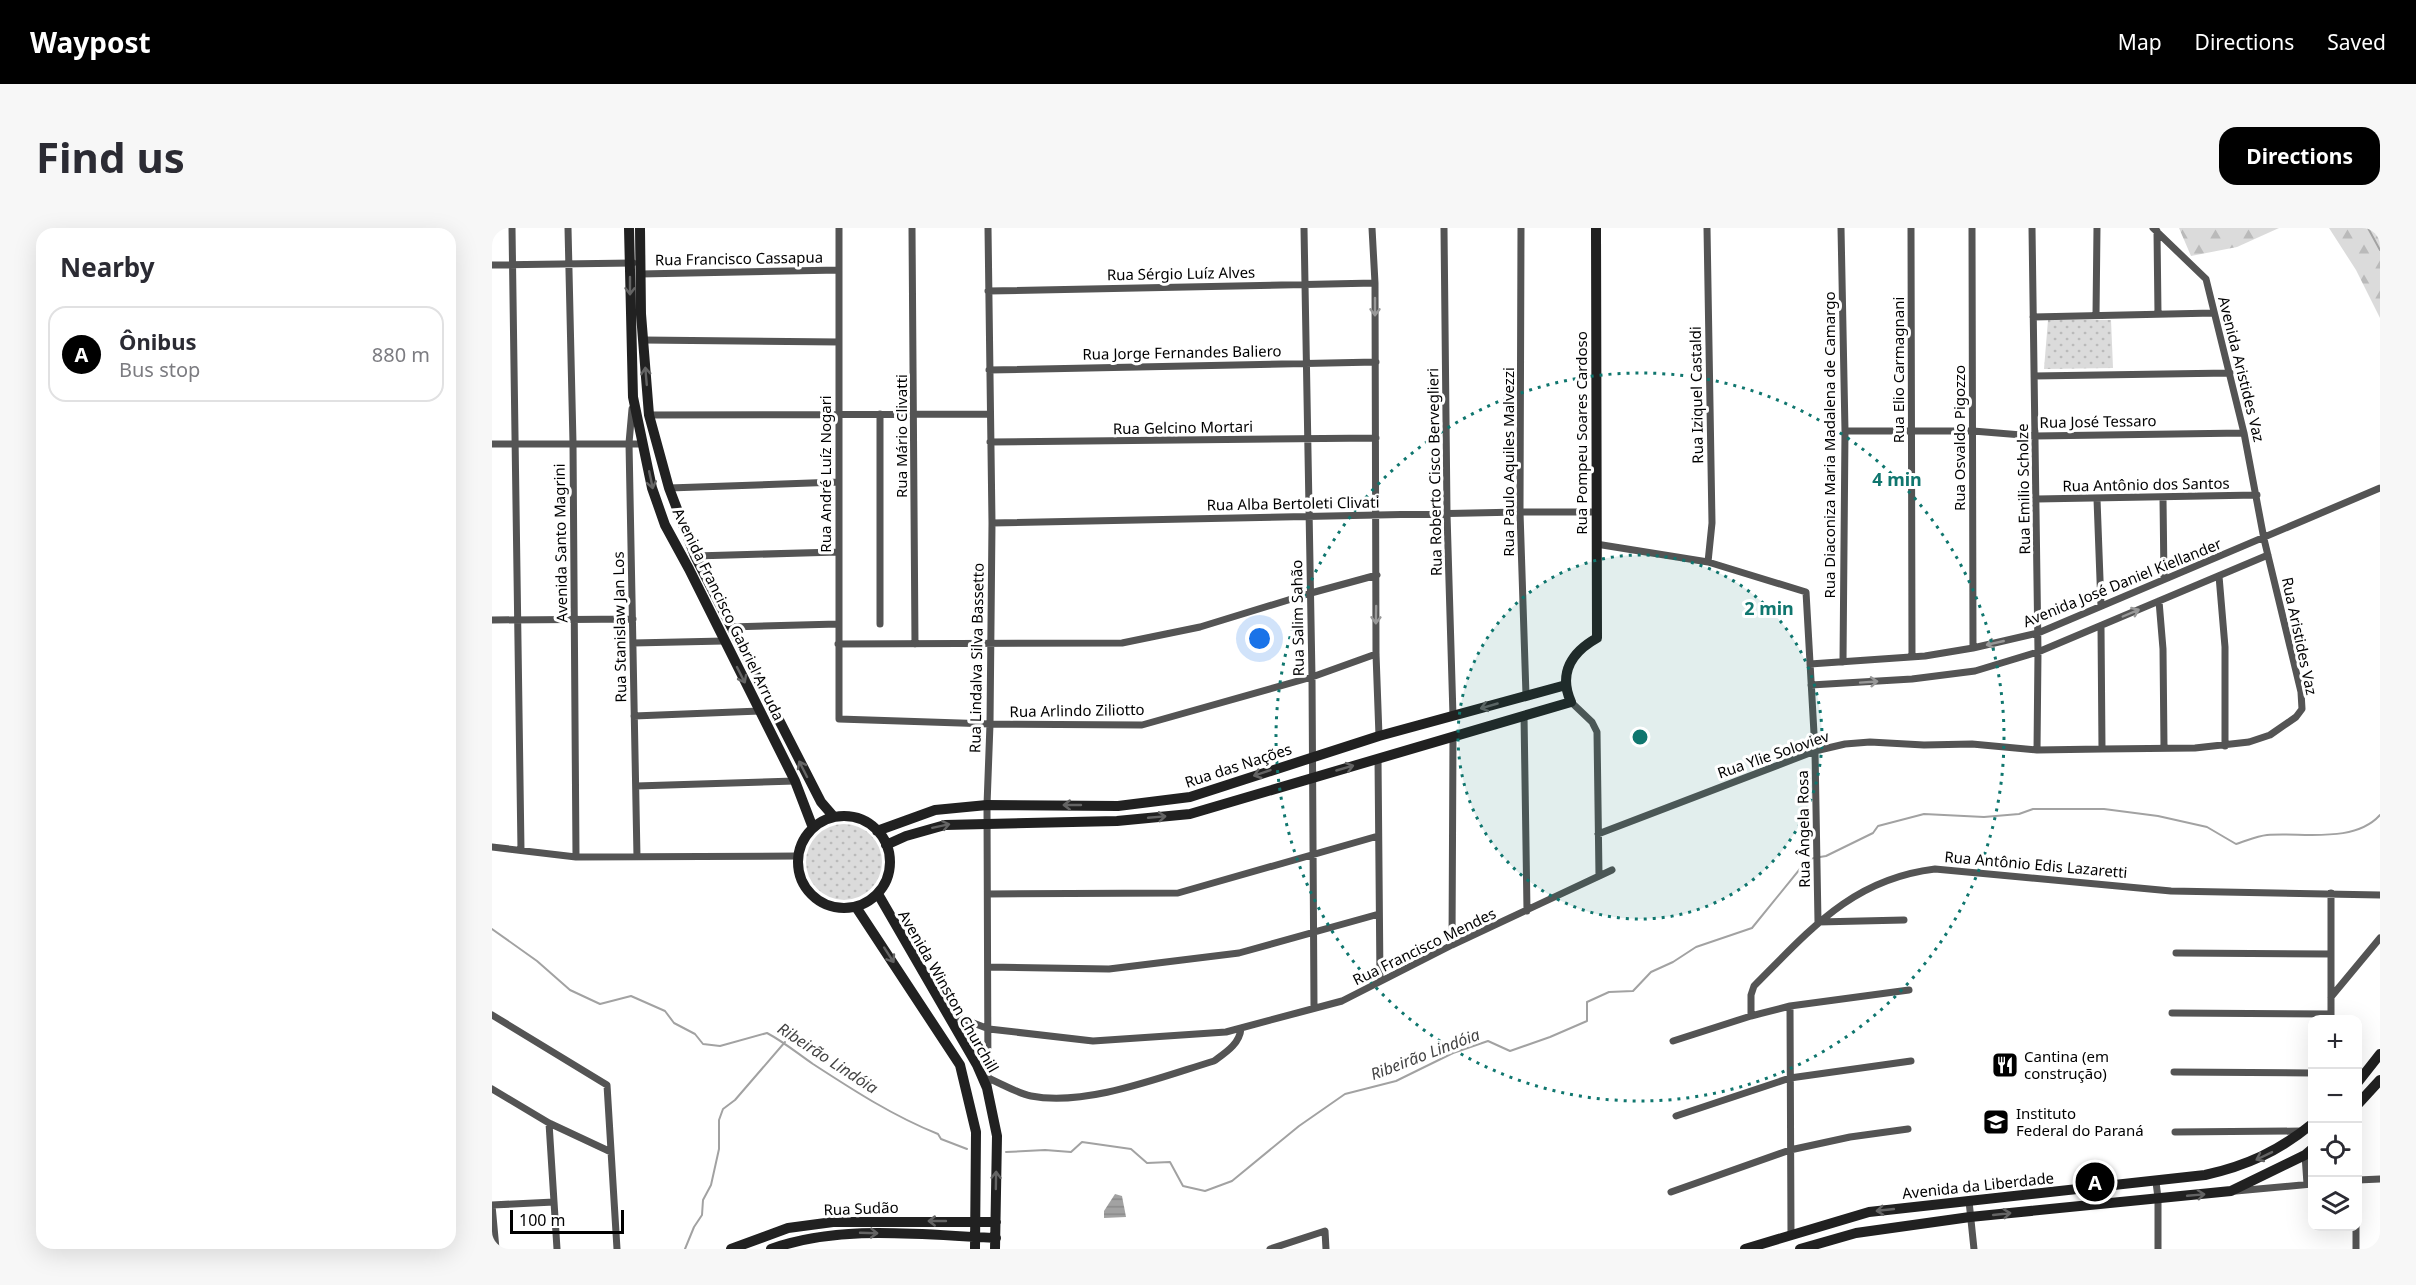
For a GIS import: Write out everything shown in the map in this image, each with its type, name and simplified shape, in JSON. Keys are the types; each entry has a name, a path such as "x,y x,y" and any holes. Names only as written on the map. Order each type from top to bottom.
{"street":[{"path":"512,228 521,850"},
{"name":"Avenida Santo Magrini","path":"568,228 573,443 576,857"},
{"name":"Avenida Francisco Gabriel Arruda","path":"629,228 637,267 649,415 669,489 695,556 730,627 820,802 834,818"},
{"name":"Avenida Francisco Gabriel Arruda","path":"640,228 633,397 652,488 665,525 690,569 795,781 813,828"},
{"name":"Rua André Luíz Nogari","path":"839,228 839,719"},
{"name":"Rua Mário Clivatti","path":"912,228 915,644"},
{"name":"Rua Lindalva Silva Bassetto","path":"988,228 992,523 987,805 988,1083"},
{"name":"Rua Salim Sahão","path":"1304,228 1311,593 1314,1007"},
{"path":"1372,228 1376,362 1376,654 1380,736"},
{"name":"Rua Roberto Cisco Berveglieri","path":"1444,228 1447,514 1453,716"},
{"name":"Rua Paulo Aquiles Malvezzi","path":"1521,228 1520,512 1526,695"},
{"name":"Rua Pompeu Soares Cardoso","path":"1566,685 1567,667 1571,659 1582,648 1602,639 1596,544 1596,228"},
{"name":"Rua Iziquel Castaldi","path":"1707,228 1712,523 1708,562"},
{"name":"Rua Diaconiza Maria Madalena de Camargo","path":"1841,228 1845,431 1843,662"},
{"name":"Rua Elio Carmagnani","path":"1911,228 1912,657"},
{"name":"Rua Osvaldo Pigozzo","path":"1972,228 1973,648"},
{"name":"Rua Emilio Scholze","path":"2032,228 2037,499 2037,750"},
{"path":"2096,315 2097,228"},
{"path":"2155,229 2158,314"},
{"name":"Avenida Aristides Vaz","path":"2155,229 2206,279 2244,433 2264,539"},
{"name":"Rua Francisco Cassapua","path":"492,265 568,262 637,267 839,270"},
{"name":"Rua Sérgio Luíz Alves","path":"988,291 1375,283"},
{"path":"2033,317 2214,313"},
{"path":"643,340 839,342"},
{"name":"Rua Jorge Fernandes Baliero","path":"989,370 1376,362"},
{"path":"2034,376 2230,373"},
{"name":"Rua Stanislaw Jan Los","path":"633,397 629,443 637,856"},
{"path":"880,414 880,624"},
{"path":"649,415 990,414"},
{"name":"Rua José Tessaro","path":"1845,431 1973,431 2035,436 2244,433"},
{"name":"Rua Gelcino Mortari","path":"990,442 1376,438"},
{"path":"492,444 643,444"},
{"path":"669,489 838,482"},
{"name":"Avenida José Daniel Kiellander","path":"1810,664 1912,657 1973,648 2038,633 2380,488"},
{"name":"Rua Antônio dos Santos","path":"2037,499 2257,495"},
{"path":"2163,498 2164,579"},
{"path":"2097,499 2101,606"},
{"name":"Rua Alba Bertoleti Clivati","path":"992,523 1596,512"},
{"name":"Rua Aristides Vaz","path":"2102,749 2225,746 2249,742 2270,735 2296,717 2302,709 2301,692 2264,539"},
{"path":"1596,544 1708,562"},
{"path":"695,556 838,552"},
{"path":"1811,685 1912,679 1975,671 2038,652 2268,555"},
{"name":"Rua Ângela Rosa","path":"1708,562 1806,592 1815,751 1818,922"},
{"path":"838,644 1122,643 1200,627 1377,575"},
{"path":"2219,576 2225,647 2225,746"},
{"path":"2159,601 2163,649 2164,747"},
{"path":"492,620 633,619"},
{"path":"730,627 838,624"},
{"path":"2101,626 2102,749"},
{"path":"633,643 724,641"},
{"name":"Rua Arlindo Ziliotto","path":"839,719 990,724 1142,725 1312,677 1376,654"},
{"path":"1566,685 1571,702 1595,726 1597,732 1599,876"},
{"name":"Rua das Nações","path":"877,831 934,810 987,805 1118,806 1190,797 1380,736 1566,685"},
{"path":"1541,691 1545,709"},
{"path":"886,845 906,836 945,825 1118,820 1190,814 1571,702"},
{"path":"634,716 760,711"},
{"path":"1524,715 1527,911"},
{"path":"1452,945 1453,736"},
{"name":"Rua Ylie Soloviev","path":"1598,834 1815,751 1845,744 1870,742 1924,745 1972,744 2037,750 2102,749"},
{"path":"1378,758 1380,980"},
{"path":"636,786 795,781"},
{"path":"834,818 857,819 877,831 886,845 890,861 889,873 878,894 868,902 856,907 841,908 826,905 813,897 798,871 798,856 802,843 813,828 821,822 834,818"},
{"path":"988,894 1178,893 1378,836"},
{"path":"492,847 576,857 798,856"},
{"name":"Rua Antônio Edis Lazaretti","path":"1750,1016 1754,986 1818,922 1849,898 1910,872 1935,868 2170,891 2380,895"},
{"name":"Rua Francisco Mendes","path":"947,1013 989,1029 1093,1041 1226,1032 1342,1001 1452,945 1612,870"},
{"path":"2331,893 2331,1015"},
{"name":"Avenida Winston Churchill","path":"878,894 988,1083 997,1136 995,1244"},
{"name":"Avenida Winston Churchill","path":"856,907 960,1065 976,1132 975,1249"},
{"path":"988,967 1109,969 1239,953 1379,914"},
{"path":"1818,922 1905,920"},
{"path":"2331,997 2380,938"},
{"path":"2176,953 2331,954"},
{"path":"1673,1041 1750,1016 1790,1006 1909,990"},
{"path":"1790,1006 1791,1234"},
{"path":"2172,1012 2308,1016"},
{"path":"492,1015 607,1085 617,1249"},
{"path":"988,1083 1030,1095 1053,1098 1097,1095 1214,1061 1230,1049 1241,1034 1241,1028"},
{"path":"2362,1077 2380,1054"},
{"path":"1676,1116 1790,1078 1911,1061"},
{"path":"2174,1072 2308,1073"},
{"path":"2362,1100 2380,1080"},
{"path":"492,1089 549,1123 611,1152"},
{"path":"549,1123 557,1249"},
{"name":"Avenida da Liberdade","path":"1745,1249 1764,1246 1791,1234 1869,1212 2156,1182 2239,1167 2270,1154 2308,1128"},
{"path":"1671,1192 1790,1150 1850,1137 1908,1129"},
{"path":"2175,1132 2303,1131"},
{"name":"Avenida da Liberdade","path":"1800,1249 1856,1233 1970,1217 2231,1191 2308,1152"},
{"path":"2362,1180 2380,1179"},
{"path":"2156,1182 2158,1249"},
{"path":"2231,1191 2308,1184"},
{"path":"496,1249 492,1205 554,1202"},
{"path":"1969,1202 1974,1249"},
{"path":"833,1222 834,1234"},
{"name":"Rua Sudão","path":"731,1249 788,1228 833,1222 996,1222"},
{"path":"1270,1249 1325,1231 1326,1249"},
{"path":"2356,1231 2356,1249"},
{"name":"Rua Sudão","path":"771,1249 790,1242 857,1232 975,1237 995,1244"}],"green space":[{"path":"2179,228 2279,228 2237,247 2191,256"},
{"path":"2329,228 2380,228 2380,318 2356,270"},
{"path":"2048,320 2111,320 2113,368 2044,369"},
{"path":"844,824 859,827 871,835 879,847 882,862 879,877 871,889 859,897 844,900 829,897 817,889 809,877 806,862 809,847 817,835 829,827"}],"shaded area":[{"path":"1115,1194 1122,1196 1126,1217 1104,1218 1104,1211"}],"waterway":[{"path":"2368,228 2380,250"},
{"name":"Ribeirão Lindóia","path":"1006,1152 1045,1150 1071,1152 1082,1142 1131,1149 1147,1163 1170,1162 1183,1186 1205,1191 1232,1181 1299,1126 1345,1094 1396,1081 1453,1053 1488,1041 1510,1051 1587,1021 1587,1002 1609,992 1633,991 1651,972 1673,962 1696,947 1752,928 1808,859 1826,856 1873,833 1878,826 1924,814 1984,817 2019,814 2033,809 2104,809 2158,816 2207,827 2236,844 2267,835 2342,833 2369,824 2380,815"},
{"name":"Ribeirão Lindóia","path":"492,929 537,961 570,990 600,1004 631,996 665,1011 674,1023 695,1034 703,1044 720,1046 767,1033 874,1102 938,1134 941,1139 967,1149"},
{"path":"685,1249 702,1215 703,1200 711,1185 719,1149 719,1120 723,1109 735,1100 785,1042"}],"place":[{"name":"Cantina (em construção)","path":"2005,1065"},
{"name":"Instituto Federal do Paraná","path":"1996,1122"},
{"name":"Ônibus","path":"2095,1182"}]}
